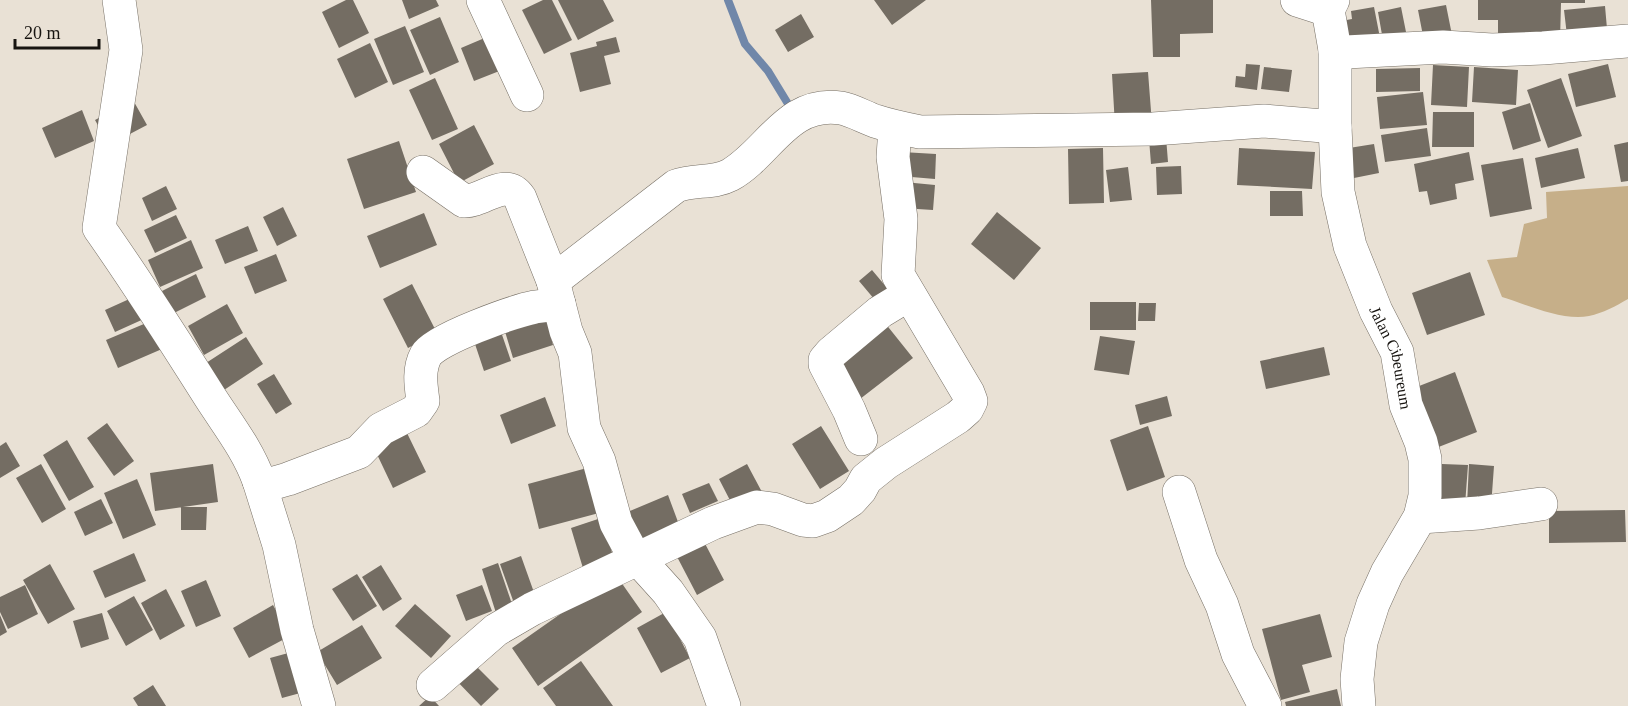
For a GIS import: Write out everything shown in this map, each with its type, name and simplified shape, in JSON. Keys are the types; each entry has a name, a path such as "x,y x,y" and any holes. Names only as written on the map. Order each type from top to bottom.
{"street":[{"path":"119,0 126,50 99,228 145,292 252,464 279,545 297,630 320,706"},
{"path":"483,0 527,95"},
{"path":"1297,0 1331,5"},
{"name":"Jalan Cibeureum","path":"1331,5 1335,50 1338,192 1350,246 1376,311 1397,351 1406,405 1421,442 1425,459 1425,496 1420,517 1387,573 1373,604 1361,642 1357,680 1359,706"},
{"path":"1335,50 1346,52 1443,47 1492,50 1628,41"},
{"path":"259,481 267,485 288,479 359,452 381,429 416,411 423,401 420,377 422,365 426,354 433,347 449,338 524,311 556,293 676,186 691,182 713,181 739,170 780,128 810,111 842,108 895,128 920,132 1153,129 1264,121 1335,127"},
{"path":"434,685 496,630 532,609 713,523 751,508 773,509 803,520 813,521 827,516 851,500 866,479 886,463 967,409 971,400 968,393 898,275 901,219 892,158 895,128"},
{"path":"423,172 464,201 471,201 502,188 518,194 556,293 575,353 584,428 598,461 616,523 637,558 668,592 700,638 724,706"},
{"path":"861,439 825,360 880,312 908,295"},
{"path":"1179,492 1201,560 1222,605 1238,654 1265,706"},
{"path":"1420,517 1479,513 1541,504"}],"shaded area":[{"path":"1628,186 1628,299 1599,313 1579,317 1556,314 1502,297 1487,260 1517,257 1524,224 1547,218 1546,192"}],"building":[{"path":"346,0 353,0 369,33 339,48 322,12"},
{"path":"402,0 436,0 439,6 409,19"},
{"path":"543,0 552,0 572,40 544,54 522,10"},
{"path":"558,0 603,0 614,21 578,40"},
{"path":"874,0 926,0 892,25"},
{"path":"1151,0 1213,0 1213,33 1180,34 1180,57 1153,57"},
{"path":"1478,0 1585,0 1585,3 1561,3 1560,41 1498,41 1498,20 1478,20"},
{"path":"1446,5 1453,40 1425,46 1418,10"},
{"path":"1605,6 1608,40 1568,44 1564,10"},
{"path":"1374,7 1381,43 1346,45 1341,21 1352,19 1351,11"},
{"path":"1401,7 1408,42 1384,46 1378,12"},
{"path":"801,14 814,37 788,52 775,30"},
{"path":"440,17 459,62 430,75 410,30"},
{"path":"405,26 424,72 393,85 374,39"},
{"path":"494,34 507,68 474,81 461,48"},
{"path":"616,37 620,52 604,56 611,84 580,92 570,53 597,46 596,42"},
{"path":"370,43 388,82 355,98 337,59"},
{"path":"1246,64 1260,65 1257,90 1235,87 1236,76 1245,77"},
{"path":"1608,64 1616,97 1576,107 1568,74"},
{"path":"1433,65 1469,67 1467,107 1431,105"},
{"path":"1264,67 1292,70 1289,92 1261,89"},
{"path":"1474,67 1518,70 1516,105 1472,102"},
{"path":"1420,68 1420,91 1376,92 1376,69"},
{"path":"1148,72 1152,124 1115,126 1112,74"},
{"path":"435,78 458,129 432,140 409,90"},
{"path":"1561,78 1582,136 1548,148 1527,90"},
{"path":"1423,92 1427,125 1380,129 1377,97"},
{"path":"133,100 147,125 109,145 95,120"},
{"path":"1530,103 1541,141 1513,150 1502,112"},
{"path":"82,110 94,141 55,158 42,128"},
{"path":"1433,112 1474,112 1474,147 1432,147"},
{"path":"474,125 494,164 459,183 439,144"},
{"path":"1427,128 1431,156 1385,162 1381,135"},
{"path":"1166,137 1168,162 1151,164 1149,139"},
{"path":"399,141 416,192 364,209 347,159"},
{"path":"1628,142 1628,181 1621,182 1614,145"},
{"path":"1374,144 1379,173 1354,178 1349,148"},
{"path":"1103,148 1104,203 1069,204 1068,149"},
{"path":"1239,148 1315,152 1312,189 1237,185"},
{"path":"1578,148 1585,178 1541,188 1535,158"},
{"path":"902,152 936,154 935,179 900,176"},
{"path":"1469,152 1474,180 1455,184 1457,199 1430,205 1427,191 1419,192 1414,164"},
{"path":"1523,158 1532,209 1490,217 1481,165"},
{"path":"1181,166 1182,194 1157,195 1156,167"},
{"path":"1128,167 1132,200 1110,202 1106,170"},
{"path":"904,182 935,185 933,210 902,208"},
{"path":"166,186 177,209 152,221 142,198"},
{"path":"1270,191 1302,191 1303,216 1270,216"},
{"path":"283,207 297,236 277,246 263,217"},
{"path":"997,212 1041,248 1014,280 971,244"},
{"path":"424,213 437,245 380,268 367,236"},
{"path":"176,215 187,238 155,253 144,230"},
{"path":"248,226 258,251 225,264 215,240"},
{"path":"191,240 203,268 160,287 148,260"},
{"path":"276,254 287,281 255,294 244,267"},
{"path":"872,270 893,295 880,306 859,281"},
{"path":"1470,272 1485,315 1427,335 1412,293"},
{"path":"196,274 206,297 172,314 162,291"},
{"path":"412,284 437,333 408,348 383,299"},
{"path":"136,296 146,318 115,332 105,310"},
{"path":"1090,302 1136,302 1136,330 1090,330"},
{"path":"1139,303 1156,303 1155,321 1138,321"},
{"path":"227,304 243,333 204,355 188,326"},
{"path":"544,312 553,345 513,358 503,325"},
{"path":"881,318 913,358 860,399 829,360"},
{"path":"151,321 162,349 118,368 106,340"},
{"path":"499,326 511,361 484,371 472,335"},
{"path":"1100,336 1135,341 1129,375 1094,370"},
{"path":"246,337 263,364 224,390 206,363"},
{"path":"1324,347 1330,375 1266,389 1260,361"},
{"path":"1455,372 1477,432 1436,448 1414,388"},
{"path":"274,374 292,404 276,414 257,384"},
{"path":"1167,396 1172,416 1140,425 1135,405"},
{"path":"545,397 556,426 511,444 500,415"},
{"path":"107,423 134,461 114,476 87,438"},
{"path":"821,426 849,471 820,489 792,444"},
{"path":"1148,426 1165,477 1127,491 1110,440"},
{"path":"407,433 426,472 393,488 374,448"},
{"path":"67,440 94,487 69,501 43,455"},
{"path":"6,442 20,466 0,478 0,446"},
{"path":"41,464 66,509 42,523 16,478"},
{"path":"213,464 218,502 155,511 150,473"},
{"path":"747,464 763,494 735,510 719,479"},
{"path":"1442,464 1468,465 1465,505 1439,504"},
{"path":"1469,464 1494,466 1491,507 1467,505"},
{"path":"587,468 599,513 539,529 528,484"},
{"path":"137,479 156,525 123,539 104,493"},
{"path":"709,483 718,501 690,513 682,494"},
{"path":"668,495 681,530 631,550 618,516"},
{"path":"101,499 113,523 85,536 74,512"},
{"path":"181,507 207,507 206,530 181,530"},
{"path":"1625,510 1626,542 1549,543 1549,511"},
{"path":"601,518 616,565 585,575 571,528"},
{"path":"700,534 724,580 697,595 673,549"},
{"path":"134,553 146,581 105,598 93,571"},
{"path":"521,556 536,598 515,606 500,564"},
{"path":"498,563 513,607 496,613 482,569"},
{"path":"50,564 75,609 48,624 23,580"},
{"path":"381,565 402,599 383,611 362,577"},
{"path":"357,574 377,606 353,621 332,589"},
{"path":"616,575 642,612 538,686 512,648"},
{"path":"206,580 221,616 196,627 181,591"},
{"path":"25,585 38,614 8,629 0,612 0,597"},
{"path":"482,585 492,611 466,621 456,595"},
{"path":"166,589 185,626 160,640 141,603"},
{"path":"134,596 153,630 126,646 107,611"},
{"path":"415,604 451,636 431,658 395,626"},
{"path":"273,605 290,636 249,658 233,628"},
{"path":"666,612 690,658 661,673 637,628"},
{"path":"102,613 109,639 81,648 73,621"},
{"path":"1320,614 1332,657 1302,665 1310,692 1281,700 1262,629"},
{"path":"0,615 7,632 0,636"},
{"path":"362,625 382,658 337,685 317,652"},
{"path":"292,652 304,692 282,698 270,658"},
{"path":"469,659 499,689 481,706 452,676"},
{"path":"581,661 613,706 556,706 543,688"},
{"path":"153,685 166,706 138,706 133,698"},
{"path":"1337,689 1341,706 1286,706 1285,702"},
{"path":"430,696 439,706 419,706"}],"waterway":[{"path":"728,0 745,44 768,71 793,112"}]}
